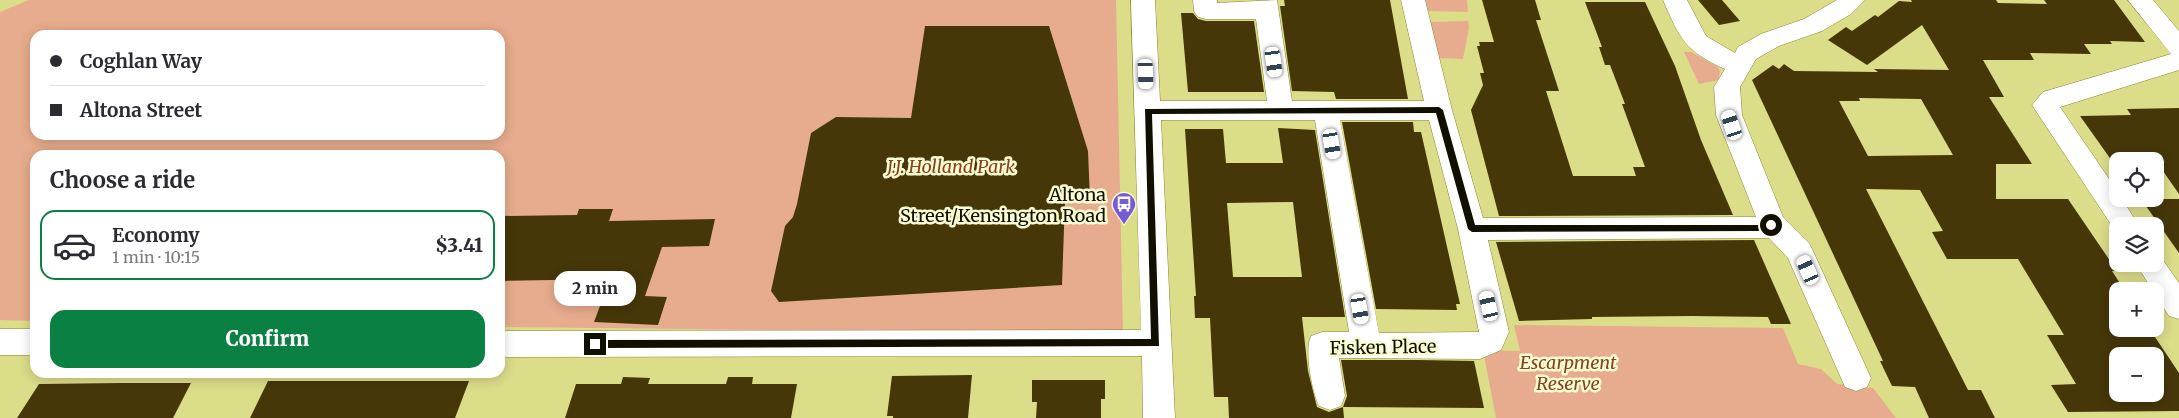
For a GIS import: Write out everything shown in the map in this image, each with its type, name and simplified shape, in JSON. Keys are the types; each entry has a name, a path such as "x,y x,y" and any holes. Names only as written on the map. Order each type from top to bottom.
{"street":[{"path":"1143,0 1158,418"},
{"path":"1205,0 1206,12 1266,6 1281,111"},
{"path":"1413,0 1439,110 1472,229 1758,228 1767,227 1772,223"},
{"path":"1675,0 1691,36 1699,46 1739,65"},
{"path":"1852,0 1843,8 1813,24 1759,45 1747,52 1727,87 1729,115 1772,223 1799,251 1856,378"},
{"path":"2140,0 2179,48"},
{"path":"2119,217 2045,105 2052,99 2179,61"},
{"path":"1148,111 1439,110"},
{"path":"1326,111 1366,346"},
{"name":"Fisken Place","path":"1330,396 1322,345 1480,346 1491,340 1494,326 1472,229"},
{"path":"2155,272 2179,307"},
{"path":"0,342 30,342"},
{"path":"505,344 1156,343"}],"green space":[{"name":"J.J. Holland Park","path":"29,0 1116,0 1123,334 505,327 505,150 30,150 30,321 0,320 0,12"},
{"path":"1425,0 1467,0 1468,12 1428,11"},
{"path":"1468,21 1469,27 1463,59 1439,58 1430,22"},
{"path":"1684,52 1691,52 1718,67 1720,72 1718,80 1699,84"},
{"name":"Escarpment Reserve","path":"1514,325 1783,328 1798,364 1821,369 1837,384 1873,388 1896,418 1496,418 1483,350 1520,351"}],"building":[{"path":"1284,0 1390,0 1408,99 1336,99 1334,92 1292,91 1280,6 1285,6"},
{"path":"1482,0 1535,0 1541,20 1536,20 1559,91 1546,91 1573,176 1636,176 1633,167 1645,167 1622,104 1625,104 1610,65 1605,65 1599,47 1602,47 1585,2 1645,2 1675,66 1701,140 1733,215 1499,216 1471,110 1483,85 1480,73 1484,73 1477,46 1480,46 1479,42 1494,42"},
{"path":"1698,0 1722,0 1740,21 1719,25"},
{"path":"1996,0 1998,3 2047,4 2044,0 2114,0 2145,42 2110,41 2112,44 2084,44 2091,54 2030,53 2034,60 1983,60 2004,97 1989,97 2032,164 1996,164 1996,199 2068,199 2109,259 2109,272 2113,272 2119,282 2109,282 2109,337 2155,337 2162,347 2109,347 2109,402 2164,402 2164,350 2179,373 2179,411 2068,412 2051,385 2076,384 2047,335 2064,335 2018,259 1947,259 1932,232 1943,231 1920,190 1866,189 1968,390 1981,390 1995,418 1929,418 1915,387 1892,386 1880,361 1883,361 1752,80 1773,65 1779,69 1784,64 1794,71 1878,72 1874,69 1949,70 1922,25 1867,65 1828,40 1846,27 1852,31 1875,15 1878,17 1899,1","holes":["1859,98 1921,99 1953,155 1868,156 1839,101 1860,101"]},
{"path":"1181,13 1193,13 1198,19 1206,21 1254,21 1264,92 1188,92"},
{"path":"925,26 1049,26 1088,151 1090,200 1065,200 1062,285 779,302 771,291 785,226 793,217 797,204 811,133 836,117 911,118"},
{"path":"2179,108 2179,194 2164,172 2164,152 2109,152 2109,157 2080,116 2131,115 2127,109"},
{"path":"1342,122 1413,122 1414,132 1421,132 1460,304 1456,304 1457,310 1376,309"},
{"path":"1278,128 1315,130 1345,317 1302,317 1308,371 1317,407 1329,412 1343,407 1344,418 1229,418 1228,397 1214,397 1210,318 1195,318 1194,296 1196,296 1185,129 1223,129 1226,163 1283,163","holes":["1293,202 1302,277 1233,277 1227,203"]},
{"path":"2164,199 2179,199 2179,253 2164,232 2164,217 2154,217 2147,207 2164,207"},
{"path":"579,209 613,209 609,221 715,219 709,246 662,247 645,296 667,297 658,325 594,322 610,279 505,281 505,216 577,215"},
{"path":"1754,240 1791,324 1771,324 1768,317 1692,316 1592,317 1592,319 1519,321 1496,242"},
{"path":"1341,360 1474,361 1484,408 1343,407 1347,396"},
{"path":"972,375 968,418 893,418 893,416 887,416 892,376"},
{"path":"623,377 650,378 648,384 726,384 728,377 753,377 752,384 797,384 791,418 565,418 576,384 621,384"},
{"path":"1032,380 1105,380 1105,399 1101,399 1101,418 1036,418 1037,402 1032,402"},
{"path":"268,381 469,381 455,418 250,418"},
{"path":"191,383 173,418 17,418 39,384"}],"place":[{"name":"Altona Street/Kensington Road","path":"1124,225"}],"route":[{"path":"595,344 1156,343 1148,111 1439,110 1472,229 1758,228 1771,225"}]}
